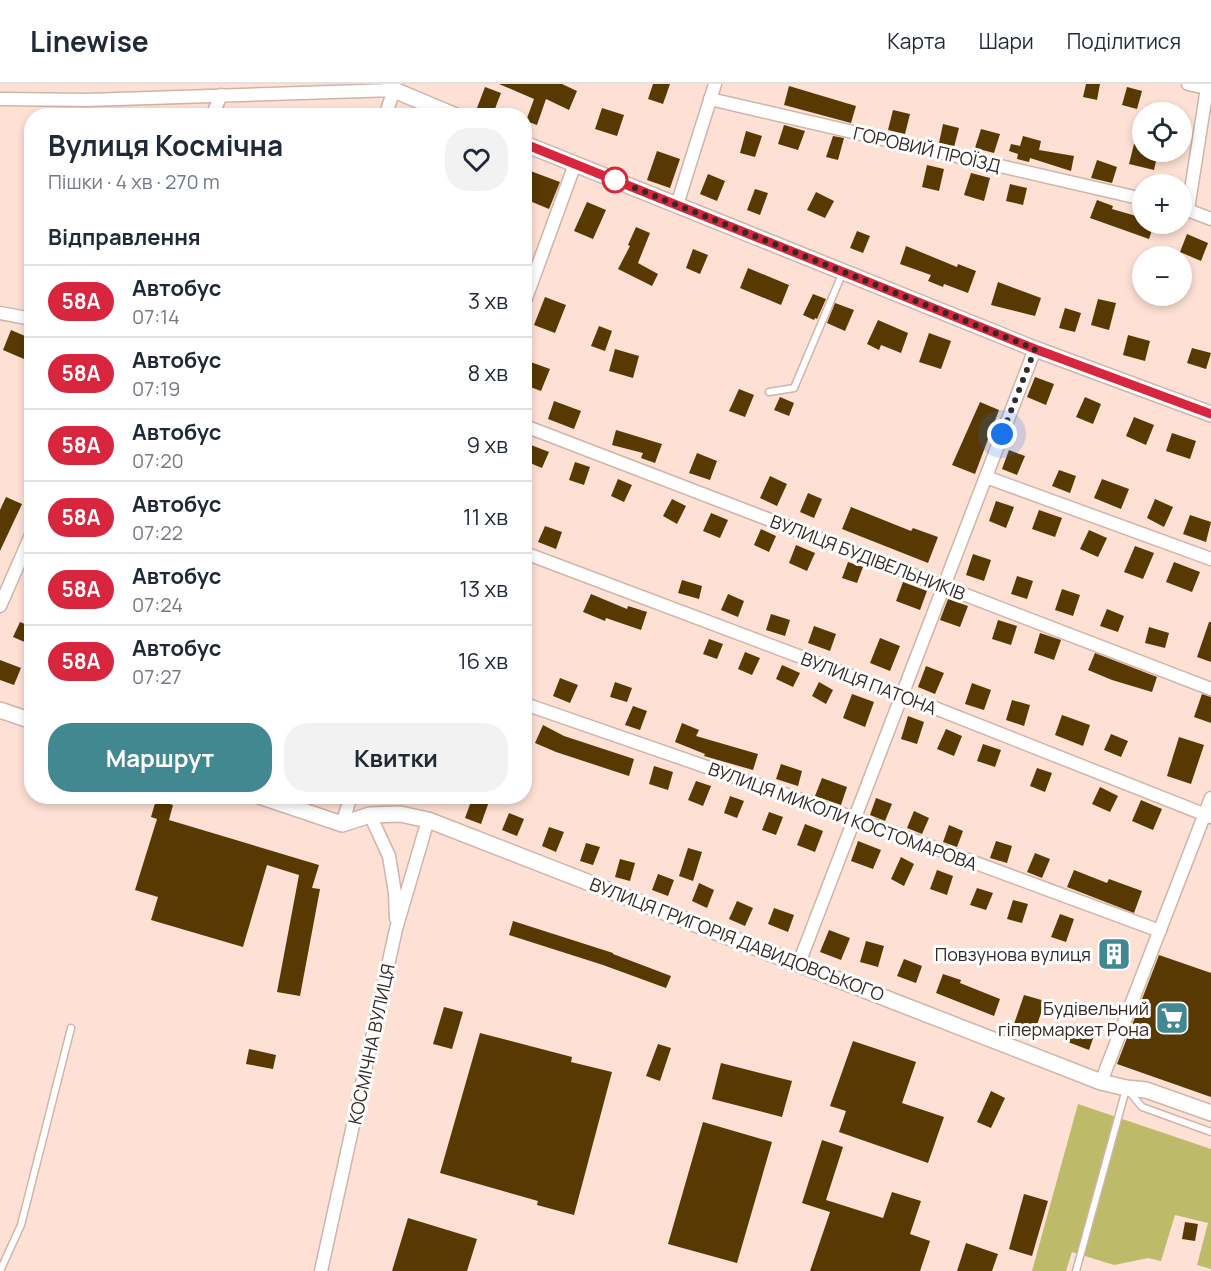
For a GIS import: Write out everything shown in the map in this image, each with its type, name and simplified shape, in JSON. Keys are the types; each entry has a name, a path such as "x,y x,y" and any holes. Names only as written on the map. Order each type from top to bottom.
{"street":[{"path":"677,205 715,84"},
{"path":"1188,84 1208,86 1191,174"},
{"path":"387,108 392,87"},
{"path":"0,99 88,100 392,87 438,108"},
{"path":"215,108 221,94"},
{"name":"ГОРОВИЙ ПРОЇЗД","path":"710,99 1132,196"},
{"path":"532,147 1035,349 1211,414"},
{"path":"532,282 575,164"},
{"path":"1192,211 1211,219"},
{"path":"0,313 24,318"},
{"path":"799,963 1035,349"},
{"name":"ВУЛИЦЯ БУДІВЕЛЬНИКІВ","path":"532,429 1211,689"},
{"path":"986,477 1211,559"},
{"path":"0,606 24,551"},
{"name":"ВУЛИЦЯ ПАТОНА","path":"532,556 902,694 1208,815"},
{"name":"ВУЛИЦЯ МИКОЛИ КОСТОМАРОВА","path":"532,706 854,818 1160,931"},
{"path":"0,710 24,718"},
{"path":"1101,1082 1208,815 1211,798"},
{"path":"283,804 342,824 348,804"},
{"name":"ВУЛИЦЯ ГРИГОРІЯ ДАВИДОВСЬКОГО","path":"342,824 370,815 400,814 428,820 1101,1082 1146,1090 1211,1113"},
{"path":"370,815 389,856 395,893 396,929"},
{"name":"КОСМІЧНА ВУЛИЦЯ","path":"321,1271 396,929 428,820"}],"lane":[{"path":"770,392 794,388 844,272"},
{"path":"0,1271 21,1225 71,1028"},
{"path":"1126,1088 1142,1107 1211,1132"},
{"path":"1076,1271 1126,1088"}],"shaded area":[{"path":"1078,1104 1211,1149 1211,1269 1197,1265 1208,1223 1175,1215 1161,1261 1148,1258 1114,1265 1072,1252 1066,1271 1032,1271"}],"building":[{"path":"499,84 562,84 577,91 569,110 546,99 537,125 532,123 531,108 534,99"},
{"path":"653,84 670,84 663,104 648,99"},
{"path":"1086,84 1100,84 1097,100 1083,97"},
{"path":"789,86 856,106 851,123 784,105"},
{"path":"485,87 501,93 495,108 477,108"},
{"path":"1127,87 1142,91 1139,102 1132,102 1132,108 1122,105"},
{"path":"602,108 624,115 617,136 595,129"},
{"path":"893,110 910,114 905,134 888,130"},
{"path":"943,124 959,128 954,147 939,143"},
{"path":"784,125 805,131 798,150 778,144"},
{"path":"981,129 1000,134 994,153 975,148"},
{"path":"746,131 762,136 755,157 740,153"},
{"path":"833,136 844,138 838,160 826,157"},
{"path":"1023,136 1041,141 1039,150 1074,156 1071,171 1030,158 1029,162 1017,159 1018,154 1009,151 1011,144 1020,146"},
{"path":"657,151 680,159 670,188 647,180"},
{"path":"1132,152 1132,162 1156,162 1154,170 1129,164"},
{"path":"1097,160 1117,167 1112,183 1091,178"},
{"path":"927,165 944,169 939,191 922,187"},
{"path":"532,172 560,182 549,209 532,202"},
{"path":"971,173 990,178 984,201 964,195"},
{"path":"708,174 725,181 717,201 700,194"},
{"path":"1010,184 1027,188 1023,205 1006,201"},
{"path":"755,189 768,193 760,215 747,210"},
{"path":"816,192 834,201 825,218 807,210"},
{"path":"1097,200 1113,206 1112,209 1132,215 1132,233 1090,218"},
{"path":"587,202 606,210 593,239 574,231"},
{"path":"636,227 650,233 638,263 658,274 652,286 618,269 630,246 628,245"},
{"path":"857,231 870,236 863,253 850,248"},
{"path":"1135,234 1151,234 1149,239"},
{"path":"1187,234 1208,243 1201,261 1192,257 1192,246 1182,246"},
{"path":"906,246 957,267 958,264 976,271 968,293 928,281 931,275 900,264"},
{"path":"693,249 708,255 700,274 686,268"},
{"path":"748,268 789,285 781,305 740,288"},
{"path":"998,282 1041,298 1035,316 991,305"},
{"path":"813,294 826,299 817,319 814,320 803,315"},
{"path":"545,297 566,305 555,333 534,325"},
{"path":"1098,299 1116,303 1109,330 1091,325"},
{"path":"835,303 854,310 845,331 827,323"},
{"path":"1065,308 1081,313 1075,332 1059,328"},
{"path":"878,320 908,333 901,353 881,345 879,350 867,344"},
{"path":"599,326 612,331 605,351 591,346"},
{"path":"11,330 24,336 24,359 3,350"},
{"path":"929,333 951,341 941,369 919,362"},
{"path":"1128,335 1150,341 1145,361 1123,355"},
{"path":"1192,348 1211,353 1206,369 1187,363"},
{"path":"615,349 639,356 633,378 609,371"},
{"path":"532,363 550,369 541,391 532,388"},
{"path":"1035,377 1054,384 1046,405 1027,397"},
{"path":"739,389 754,395 745,417 729,411"},
{"path":"780,397 794,403 789,416 774,410"},
{"path":"1085,397 1101,404 1093,424 1076,417"},
{"path":"554,401 581,411 574,429 548,419"},
{"path":"980,402 999,410 975,474 952,465"},
{"path":"1134,417 1154,425 1146,445 1126,436"},
{"path":"616,430 662,444 655,463 641,458 643,453 612,445"},
{"path":"1172,433 1196,441 1190,459 1166,451"},
{"path":"532,445 549,452 542,468 532,464"},
{"path":"1009,450 1025,456 1017,475 1002,469"},
{"path":"697,453 717,461 710,480 689,473"},
{"path":"575,462 590,467 584,485 569,480"},
{"path":"1059,470 1076,476 1070,493 1052,486"},
{"path":"770,476 787,484 777,506 760,498"},
{"path":"618,479 632,485 624,502 611,496"},
{"path":"1102,479 1129,489 1121,509 1094,498"},
{"path":"808,493 822,499 814,518 800,512"},
{"path":"6,497 22,504 0,551 0,510"},
{"path":"672,499 686,506 677,524 663,516"},
{"path":"1155,499 1173,507 1164,527 1147,518"},
{"path":"996,501 1014,507 1006,528 989,521"},
{"path":"851,507 911,531 913,528 938,537 928,563 842,529"},
{"path":"1039,510 1062,518 1055,537 1032,529"},
{"path":"711,513 728,520 720,538 703,531"},
{"path":"1190,515 1211,522 1206,542 1183,534"},
{"path":"545,526 562,532 556,549 538,542"},
{"path":"761,529 776,536 769,552 754,545"},
{"path":"1089,530 1107,538 1098,557 1080,549"},
{"path":"796,545 815,553 807,571 789,563"},
{"path":"1135,546 1154,553 1143,579 1124,572"},
{"path":"973,554 991,560 984,581 966,575"},
{"path":"848,562 863,567 857,583 842,578"},
{"path":"1174,562 1200,572 1192,592 1166,582"},
{"path":"1017,576 1033,581 1027,599 1011,594"},
{"path":"682,580 702,586 699,599 678,593"},
{"path":"903,582 927,591 920,610 896,601"},
{"path":"1062,589 1080,595 1073,616 1055,610"},
{"path":"591,594 627,609 628,606 647,612 641,630 606,618 605,621 583,612"},
{"path":"728,594 744,601 738,617 721,610"},
{"path":"948,599 968,606 960,627 940,620"},
{"path":"1107,609 1124,616 1118,632 1100,626"},
{"path":"771,614 790,620 785,636 766,630"},
{"path":"998,620 1017,626 1011,645 992,639"},
{"path":"20,622 24,624 24,642 13,637"},
{"path":"1209,622 1211,622 1211,662 1197,657"},
{"path":"814,626 836,634 830,651 808,643"},
{"path":"1149,627 1169,633 1165,648 1145,643"},
{"path":"1040,633 1061,640 1054,660 1034,653"},
{"path":"880,638 900,646 890,671 870,663"},
{"path":"709,639 723,644 717,659 703,654"},
{"path":"745,652 760,658 752,675 738,669"},
{"path":"1095,653 1157,677 1152,692 1088,670"},
{"path":"0,660 21,668 14,685 0,680"},
{"path":"782,665 800,673 793,687 776,679"},
{"path":"926,666 944,673 935,694 918,687"},
{"path":"560,678 578,685 570,703 553,696"},
{"path":"615,682 632,688 627,702 610,697"},
{"path":"819,682 833,690 826,704 812,696"},
{"path":"972,683 991,690 984,710 965,704"},
{"path":"852,694 874,702 865,727 843,718"},
{"path":"1202,694 1211,697 1211,723 1194,717"},
{"path":"1012,700 1030,705 1024,726 1006,720"},
{"path":"633,706 647,711 640,730 625,725"},
{"path":"1062,715 1090,725 1083,746 1055,735"},
{"path":"908,716 924,722 917,744 901,739"},
{"path":"682,723 699,730 696,736 758,754 753,770 704,756 705,754 675,742"},
{"path":"543,725 564,736 634,759 629,776 535,743"},
{"path":"946,729 962,736 954,756 937,749"},
{"path":"1111,734 1128,741 1121,757 1104,750"},
{"path":"1179,737 1204,745 1191,784 1167,776"},
{"path":"983,744 1001,750 995,767 977,761"},
{"path":"781,764 802,771 798,786 776,779"},
{"path":"654,766 673,772 668,790 649,784"},
{"path":"1037,768 1052,773 1045,792 1030,786"},
{"path":"822,778 847,787 841,805 815,796"},
{"path":"696,781 711,786 703,806 688,800"},
{"path":"1100,787 1118,796 1110,812 1092,804"},
{"path":"730,796 744,801 737,818 724,813"},
{"path":"876,798 892,804 885,821 870,815"},
{"path":"1141,800 1162,809 1153,830 1132,821"},
{"path":"155,804 170,804 173,805 169,820 319,865 312,888 320,889 300,996 277,992 299,875 267,865 243,947 151,920 158,897 135,890 157,819 151,817"},
{"path":"470,804 488,804 481,824 465,818"},
{"path":"914,811 929,818 922,834 907,828"},
{"path":"769,812 783,817 776,835 762,830"},
{"path":"509,813 524,819 517,836 502,830"},
{"path":"805,824 823,831 815,852 797,845"},
{"path":"949,825 963,831 957,847 943,842"},
{"path":"549,827 564,832 556,852 542,846"},
{"path":"858,841 881,850 873,869 851,861"},
{"path":"996,841 1012,846 1007,863 990,858"},
{"path":"586,843 600,847 593,865 580,861"},
{"path":"688,848 702,852 693,881 679,876"},
{"path":"1035,853 1050,859 1042,878 1027,872"},
{"path":"901,857 914,864 904,886 891,879"},
{"path":"620,859 635,863 630,881 615,877"},
{"path":"937,870 953,876 947,895 930,889"},
{"path":"1074,870 1107,883 1109,879 1142,891 1134,913 1067,887"},
{"path":"658,874 674,880 668,896 652,890"},
{"path":"699,883 714,890 707,908 692,901"},
{"path":"977,888 993,893 986,910 970,905"},
{"path":"1013,900 1028,904 1022,923 1007,919"},
{"path":"737,901 753,908 745,926 729,919"},
{"path":"774,908 794,915 788,932 768,924"},
{"path":"1060,914 1074,919 1066,942 1051,937"},
{"path":"513,921 613,953 671,976 666,988 509,935"},
{"path":"829,930 850,938 841,960 820,952"},
{"name":"Повзунова вулиця","path":"1108,940 1128,948 1120,968 1100,960"},
{"path":"866,941 884,946 878,967 860,962"},
{"name":"Будівельний гіпермаркет Рона","path":"1159,955 1211,973 1211,1097 1117,1064"},
{"path":"904,959 922,966 916,983 897,976"},
{"path":"943,974 1000,999 994,1016 936,993"},
{"path":"1024,995 1045,1001 1035,1031 1014,1024"},
{"path":"444,1007 463,1012 452,1049 433,1044"},
{"path":"1075,1023 1096,1030 1089,1050 1068,1042"},
{"path":"480,1033 572,1057 571,1062 612,1072 574,1215 537,1205 538,1201 440,1173"},
{"path":"853,1041 916,1062 902,1103 944,1117 928,1163 839,1132 846,1111 830,1106"},
{"path":"658,1044 671,1048 660,1081 646,1076"},
{"path":"249,1049 276,1055 273,1069 246,1064"},
{"path":"721,1063 792,1081 782,1117 712,1099"},
{"path":"991,1091 1005,1098 991,1128 977,1122"},
{"path":"703,1122 772,1142 737,1263 668,1244"},
{"path":"822,1140 843,1147 826,1200 883,1218 892,1192 921,1201 910,1234 930,1241 920,1271 810,1271 830,1212 802,1203"},
{"path":"1024,1194 1048,1201 1032,1256 1009,1249"},
{"path":"408,1218 477,1239 467,1271 392,1271"},
{"path":"1185,1222 1198,1224 1195,1241 1182,1239"},
{"path":"966,1243 998,1254 992,1271 957,1271"}],"bus line":[{"name":"58А","path":"532,147 1035,349 1211,414"}],"place":[{"name":"Повзунова вулиця","path":"1114,954"},
{"name":"Будівельний гіпермаркет Рона","path":"1172,1018"}],"route":[{"path":"615,180 1035,349 1002,434"}]}
